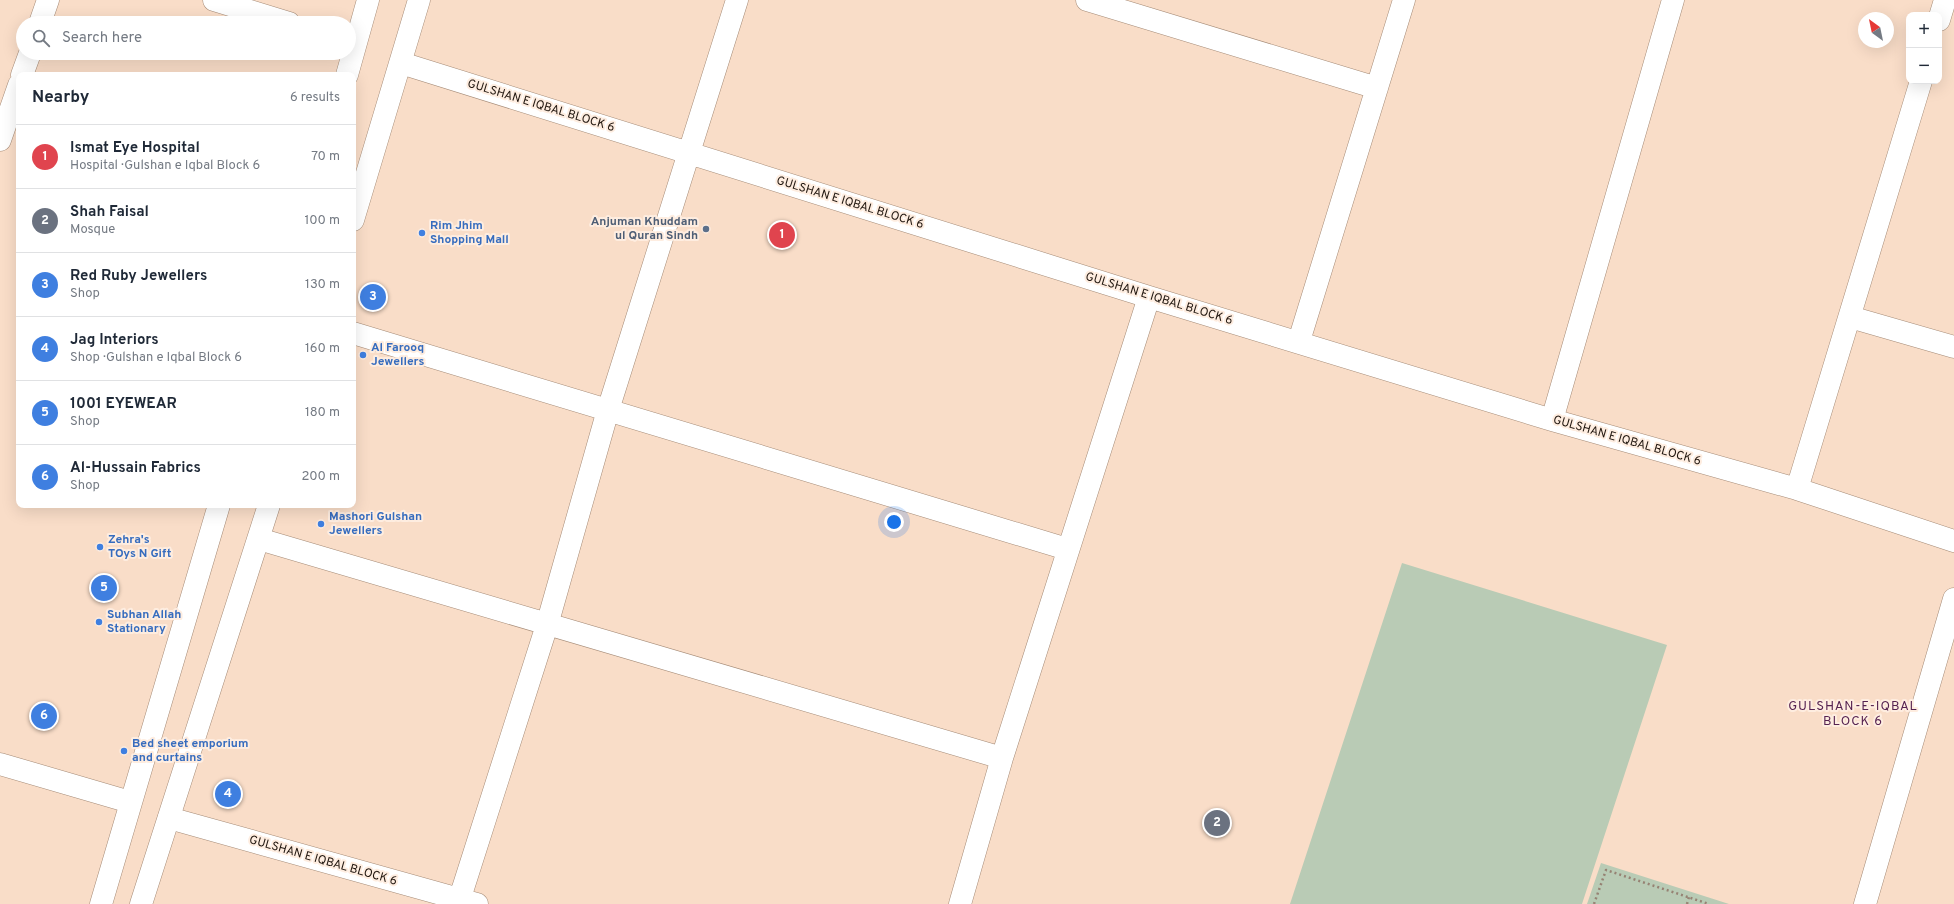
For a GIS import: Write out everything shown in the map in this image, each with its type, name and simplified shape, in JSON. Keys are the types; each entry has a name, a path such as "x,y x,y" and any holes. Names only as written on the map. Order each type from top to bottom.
{"street":[{"path":"42,16 48,0"},
{"path":"214,0 266,16"},
{"path":"356,34 368,0"},
{"path":"356,210 419,0"},
{"path":"465,902 547,625 608,410 737,0"},
{"path":"1087,0 1377,88"},
{"path":"1299,342 1404,0"},
{"path":"1552,420 1673,0"},
{"path":"23,72 27,60"},
{"path":"348,72 350,60"},
{"name":"GULSHAN E IQBAL BLOCK 6","path":"401,63 1149,297 1552,420 1797,489 1954,541"},
{"path":"1797,489 1919,84"},
{"path":"0,140 16,94"},
{"path":"960,904 1002,758 1067,549 1149,297"},
{"path":"1850,317 1954,347"},
{"path":"356,333 1067,549"},
{"path":"101,904 218,508"},
{"path":"141,904 260,539 268,508"},
{"path":"260,539 547,625 1002,758"},
{"path":"1865,904 1954,599"},
{"path":"0,764 130,802"},
{"name":"GULSHAN E IQBAL BLOCK 6","path":"169,818 465,902"}],"path":[{"path":"1594,904 1606,870 1709,904"},
{"path":"1687,904 1689,897"}],"green space":[{"path":"1402,563 1667,645 1582,904 1290,904"},
{"path":"1601,863 1729,904 1587,904"}],"place":[{"name":"Anjuman Khuddam ul Quran Sindh","path":"706,229"},
{"name":"Rim Jhim Shopping Mall","path":"422,233"},
{"name":"Ismat Eye Hospital","path":"782,235"},
{"name":"Red Ruby Jewellers","path":"373,297"},
{"name":"Al Farooq Jewellers","path":"363,355"},
{"name":"Mashori Gulshan Jewellers","path":"321,524"},
{"name":"Zehra's TOys N Gift","path":"100,547"},
{"name":"1001 EYEWEAR","path":"104,588"},
{"name":"Subhan Allah Stationary","path":"99,622"},
{"name":"Al-Hussain Fabrics","path":"44,716"},
{"name":"Bed sheet emporium and curtains","path":"124,751"},
{"name":"Jag Interiors","path":"228,794"},
{"name":"Shah Faisal","path":"1217,823"}],"district":[{"name":"GULSHAN-E-IQBAL BLOCK 6","path":"1853,714"}]}
